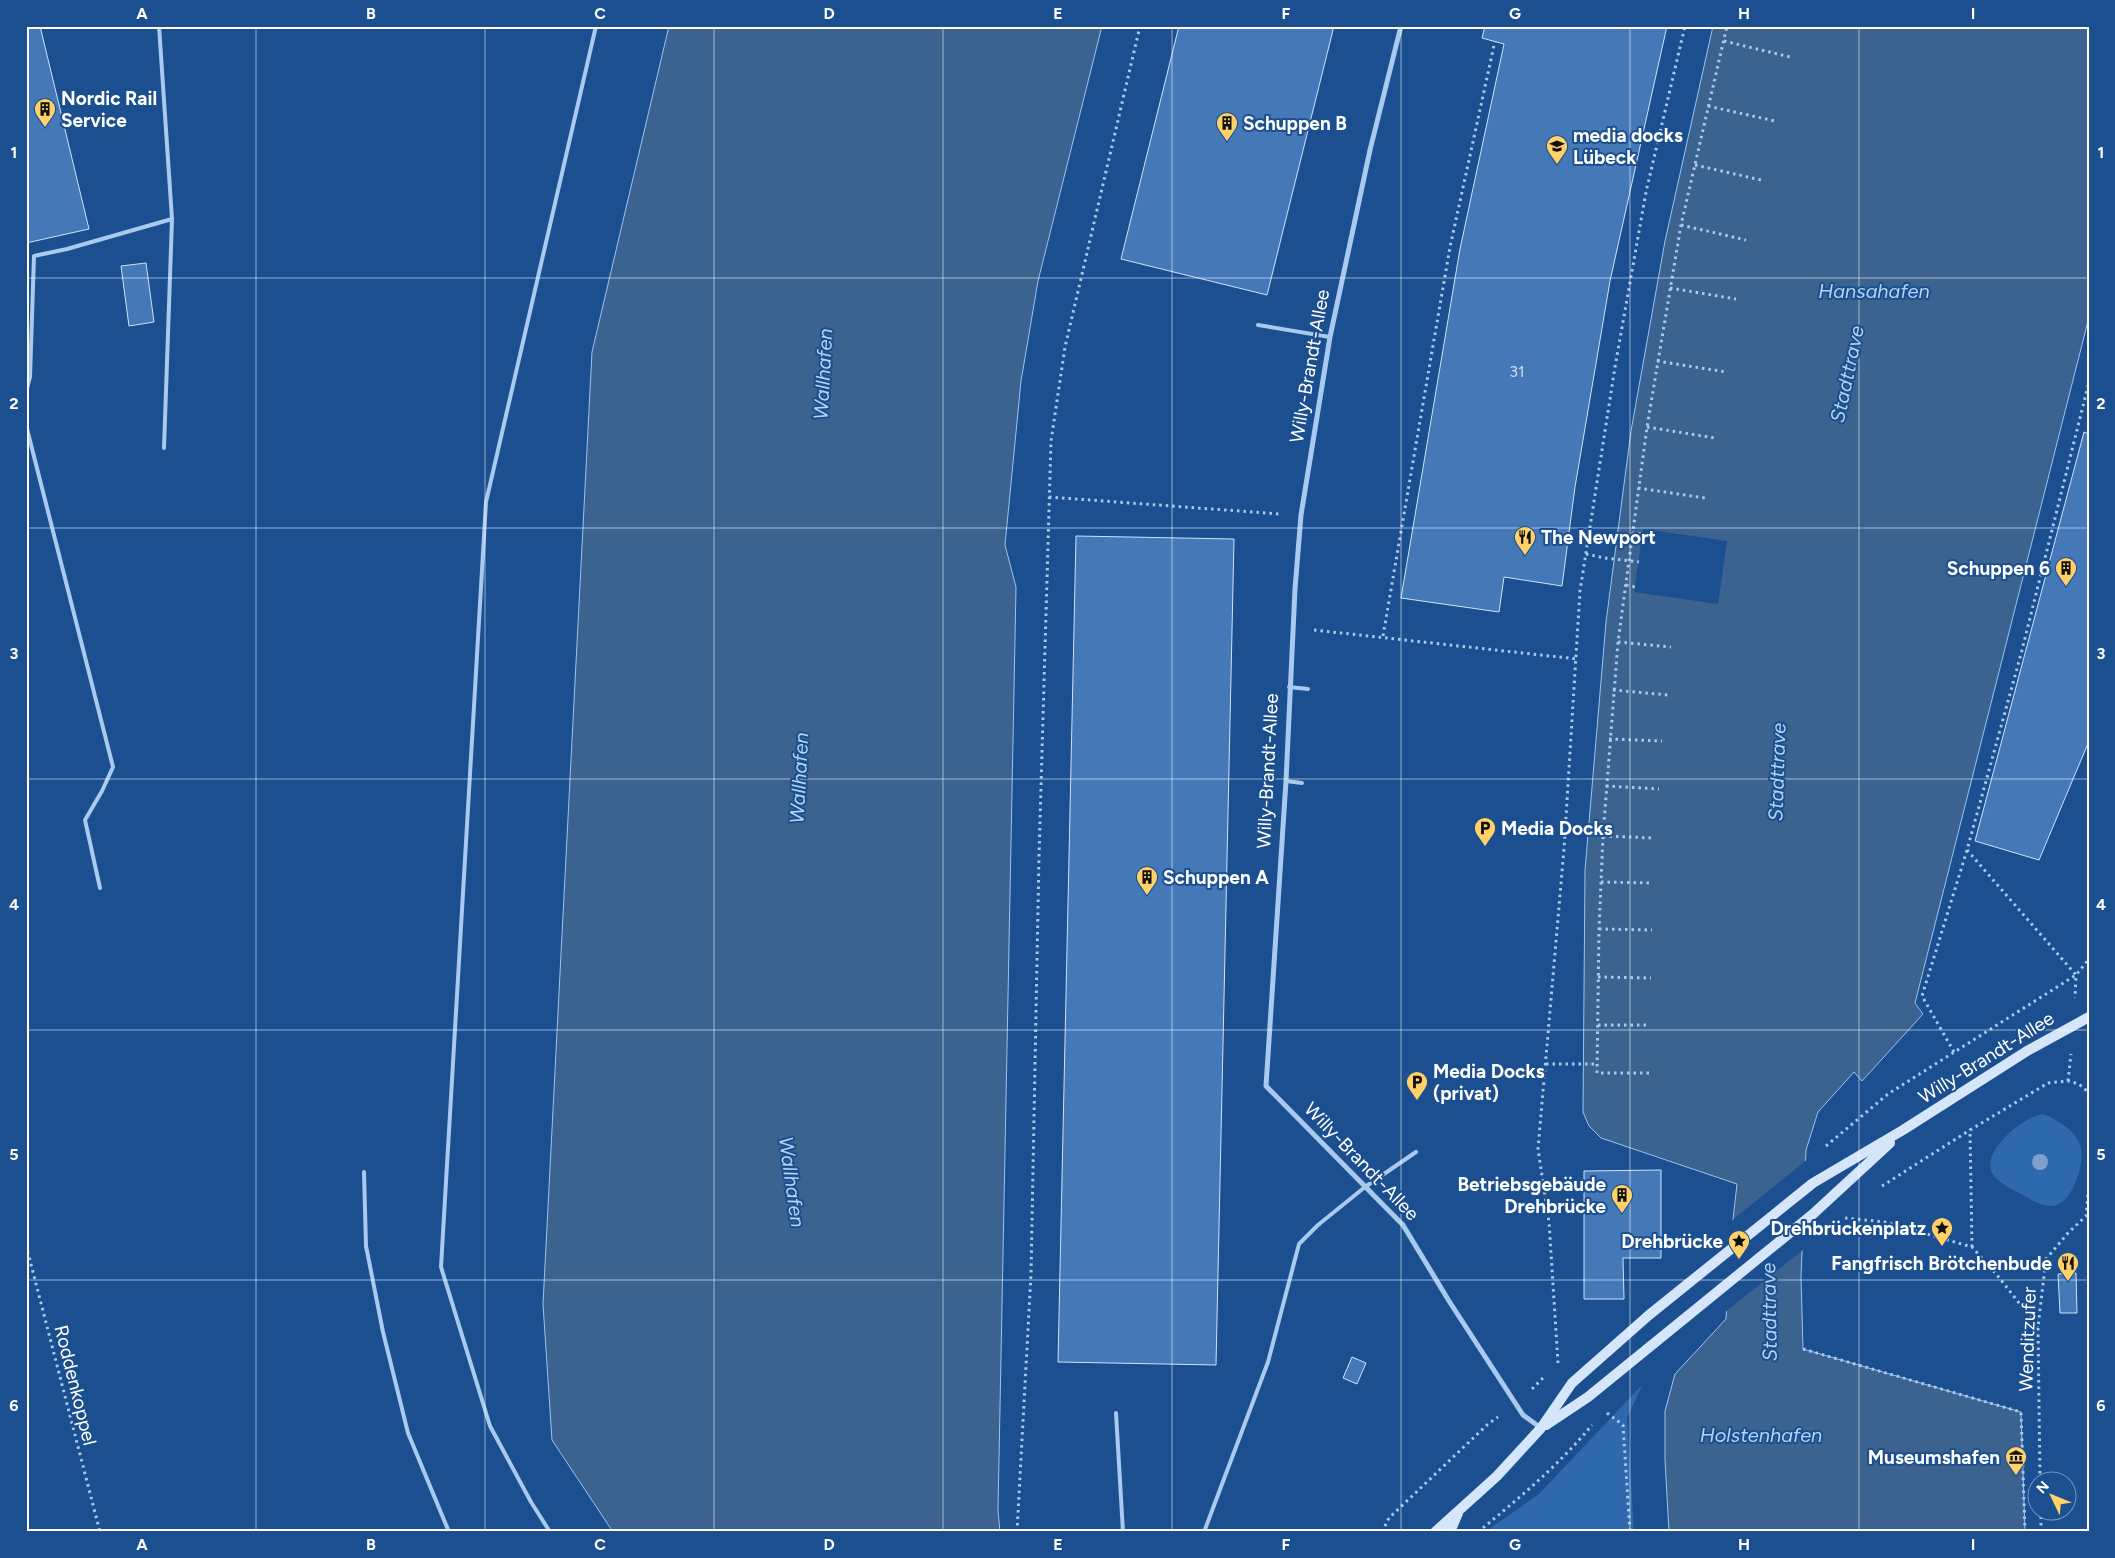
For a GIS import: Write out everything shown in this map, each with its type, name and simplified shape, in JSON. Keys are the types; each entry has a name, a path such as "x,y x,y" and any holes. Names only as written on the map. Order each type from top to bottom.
{"main road":[{"name":"Willy-Brandt-Allee","path":"1541,1428 1572,1383 1649,1315 1813,1183 1903,1130 2074,1023 2089,1016"},
{"name":"Willy-Brandt-Allee","path":"1541,1428 1588,1397 1813,1214 1903,1130"},
{"path":"1435,1532 1497,1476 1541,1428"},
{"path":"1450,1532 1459,1510"}],"street":[{"name":"Willy-Brandt-Allee","path":"1401,26 1370,150 1330,337 1301,515 1292,628 1286,781 1266,1086 1403,1225 1449,1301 1523,1415 1541,1428"}],"lane":[{"path":"159,26 172,219 164,448"},
{"path":"550,1532 531,1502 490,1426 441,1267 486,502 596,26"},
{"path":"26,392 30,377 34,256 68,249 172,219"},
{"path":"1258,325 1330,337"},
{"path":"26,425 113,767 85,820 100,888"},
{"path":"1289,688 1308,689"},
{"path":"1286,781 1302,783"},
{"path":"1204,1532 1268,1362 1299,1244 1318,1225 1365,1187 1416,1152"},
{"path":"364,1172 366,1246 383,1332 408,1433 449,1532"},
{"path":"1116,1413 1123,1532"}],"path":[{"path":"1017,1532 1031,1274 1038,856 1051,441 1065,347 1140,26"},
{"path":"1558,1364 1549,1222 1538,1149 1577,659 1580,591 1615,367 1646,192 1685,26"},
{"path":"1649,1073 1597,1073 1600,882 1609,739 1618,642 1657,360 1680,225 1727,26"},
{"path":"1383,636 1450,246 1495,41"},
{"path":"1724,41 1790,57"},
{"path":"1708,106 1775,121"},
{"path":"1695,165 1761,180"},
{"path":"1680,225 1746,240"},
{"path":"1670,288 1736,299"},
{"path":"1657,360 1726,372"},
{"path":"1954,1052 1922,996 1967,850 2021,654 2089,382"},
{"path":"1647,427 1715,438"},
{"path":"1638,488 1705,498"},
{"path":"1049,497 1301,515"},
{"path":"1632,532 1643,534"},
{"path":"1586,554 1639,562"},
{"path":"1626,585 1635,586"},
{"path":"1292,628 1383,636 1577,659"},
{"path":"1618,642 1671,647"},
{"path":"1613,690 1668,695"},
{"path":"1609,739 1662,741"},
{"path":"1606,786 1660,789"},
{"path":"1603,836 1654,838"},
{"path":"1967,850 2076,975 2074,1023 2068,1081"},
{"path":"1600,882 1653,883"},
{"path":"1599,929 1652,930"},
{"path":"1824,1149 1829,1142 1888,1094 2076,975 2089,959"},
{"path":"1598,977 1651,978"},
{"path":"1598,1025 1650,1025"},
{"path":"1546,1064 1598,1064"},
{"path":"1882,1186 2048,1082 2068,1081 2079,1084 2088,1093"},
{"path":"1970,1130 1972,1247"},
{"name":"Wenditzufer","path":"2040,1470 2038,1327 2046,1259 2068,1233 2086,1216 2089,1185"},
{"path":"1842,1218 1885,1222 1972,1247 2038,1327"},
{"name":"Roddenkoppel","path":"26,1245 100,1532"},
{"path":"1803,1349 2021,1412 2025,1532"},
{"path":"1604,1410 1623,1425 1630,1532"},
{"path":"1478,1532 1528,1490 1592,1424"},
{"path":"1378,1532 1389,1518"}],"shaded area":[{"path":"2043,1114 2068,1129 2076,1137 2081,1149 2080,1169 2073,1189 2060,1203 2053,1206 2040,1204 2007,1187 1995,1177 1990,1168 1991,1159 1996,1148 2004,1138 2024,1122 2034,1116"},
{"path":"1643,1384 1627,1418 1634,1532 1485,1532 1539,1494"}],"water":[{"name":"Wallhafen","path":"669,26 1102,26 1038,281 1021,381 1005,545 1016,587 998,1510 1000,1532 613,1532 552,1440 543,1304 592,352"},
{"name":"Hansahafen","path":"1713,26 2089,26 2089,317 1915,1003 1923,1014 1862,1081 1854,1072 1818,1112 1806,1150 1801,1278 1803,1349 2021,1412 2025,1532 1669,1532 1665,1460 1665,1411 1675,1374 1726,1319 1731,1237 1737,1184 1601,1138 1589,1126 1583,1112 1585,870 1606,622 1631,431 1665,241"}],"pier":[{"path":"1643,529 1727,541 1718,604 1634,592"},
{"path":"1808,1159 1804,1249 1724,1313 1730,1222"}],"building":[{"name":"Nordic Rail Service","path":"26,26 40,26 89,229 26,243"},
{"name":"Schuppen B","path":"1179,26 1334,26 1267,295 1121,259"},
{"path":"1485,26 1667,26 1610,281 1575,487 1562,586 1504,577 1499,612 1401,598 1460,249 1504,44 1482,38"},
{"path":"146,263 154,322 129,326 121,266"},
{"name":"Schuppen 6","path":"2084,432 2089,434 2089,741 2039,860 1975,841"},
{"name":"Schuppen A","path":"1076,536 1234,539 1216,1365 1058,1362"},
{"name":"Betriebsgebäude Drehbrücke","path":"1661,1170 1661,1258 1623,1258 1624,1299 1584,1299 1584,1171"},
{"path":"2076,1273 2077,1313 2060,1313 2058,1274"},
{"path":"1352,1357 1366,1363 1357,1384 1343,1378"}],"place":[{"name":"Nordic Rail Service","path":"45,128"},
{"name":"Schuppen B","path":"1227,142"},
{"name":"media docks Lübeck","path":"1557,165"},
{"name":"The Newport","path":"1525,556"},
{"name":"Schuppen 6","path":"2066,587"},
{"name":"Media Docks","path":"1485,847"},
{"name":"Schuppen A","path":"1147,896"},
{"name":"Media Docks (privat)","path":"1417,1101"},
{"name":"Betriebsgebäude Drehbrücke","path":"1622,1214"},
{"name":"Drehbrückenplatz","path":"1942,1247"},
{"name":"Drehbrücke","path":"1739,1260"},
{"name":"Fangfrisch Brötchenbude","path":"2068,1282"},
{"name":"Museumshafen","path":"2016,1476"}],"water label":[{"name":"Stadttrave","path":"1847,374"},
{"name":"Stadttrave","path":"1777,772"},
{"name":"Stadttrave","path":"1769,1312"},
{"name":"Holstenhafen","path":"1761,1435"}]}
